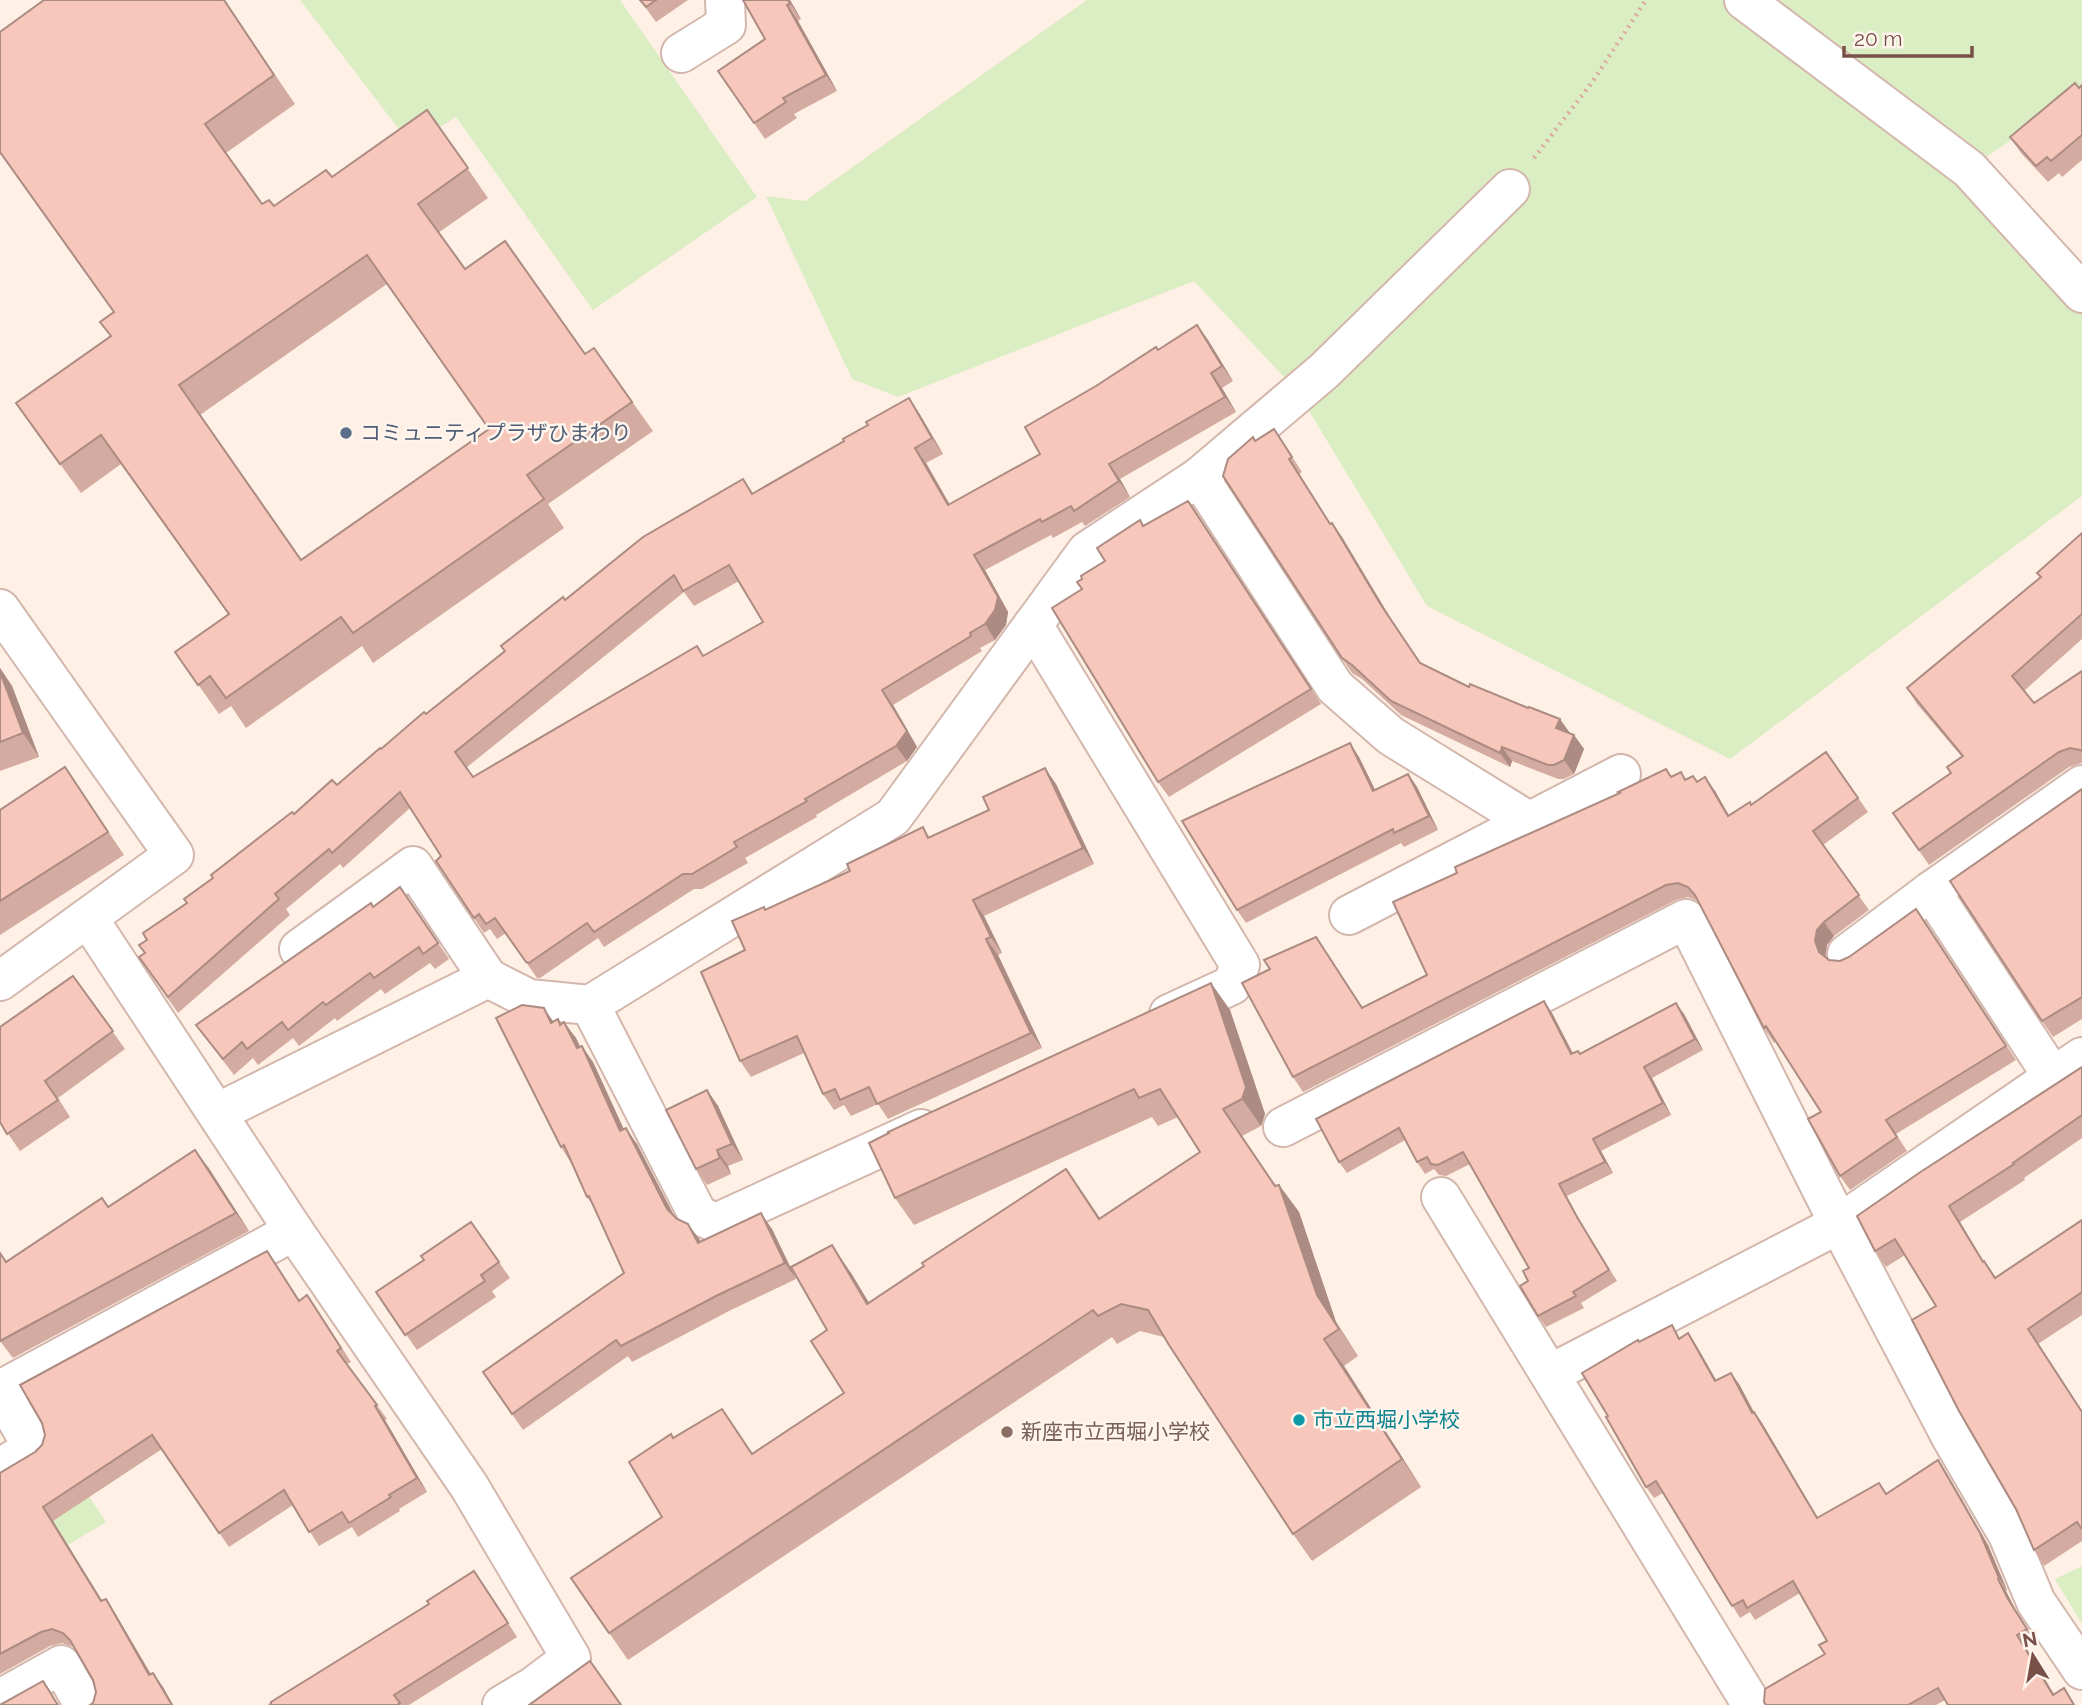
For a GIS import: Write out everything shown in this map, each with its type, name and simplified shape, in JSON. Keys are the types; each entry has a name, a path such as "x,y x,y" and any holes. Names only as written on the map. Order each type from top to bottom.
{"street":[{"path":"681,53 726,25 725,0"},
{"path":"1744,0 1969,169 2082,293"},
{"path":"299,949 413,866 488,978 529,999 590,1005 893,817 1087,551 1199,477 1324,371 1510,189"},
{"path":"1199,477 1335,687 1391,736 1530,822"},
{"path":"0,609 174,855 0,981"},
{"path":"1032,625 1240,965 1231,985 1143,1026"},
{"path":"1349,915 1621,774"},
{"path":"1847,954 1931,891 2082,785"},
{"path":"1550,1374 1839,1224 2067,1067 1931,891"},
{"path":"88,918 294,1231 469,1486 571,1658 528,1699"},
{"path":"1283,1128 1686,919 1839,1224 1951,1437 2008,1535 2036,1602 2082,1670"},
{"path":"217,1113 488,978"},
{"path":"590,1005 698,1215 716,1223 955,1113"},
{"path":"1441,1197 1752,1705"},
{"path":"0,1468 33,1448 0,1390 294,1231"},
{"path":"0,1699 61,1665 84,1705"}],"path":[{"path":"1510,189 1593,81 1646,0"}],"green space":[{"path":"300,0 620,0 757,197 593,310 456,117 411,145"},
{"path":"1087,0 2082,0 2082,91 1969,169 2082,293 2082,496 1730,759 1427,606 1297,391 1194,281 898,397 852,379 766,196 805,201"},
{"path":"54,1444 106,1522 68,1545 18,1466"},
{"path":"2082,1566 2082,1624 2055,1579"}],"building":[{"path":"44,0 224,0 274,75 205,124 262,204 269,200 274,206 326,170 332,177 427,110 468,168 418,204 465,269 505,241 585,354 594,348 632,402 527,475 544,499 353,633 341,617 226,698 210,676 198,685 175,652 229,614 101,435 60,464 16,403 111,336 100,322 114,312 0,152 0,32","holes":["367,255 489,429 301,560 179,385"]},
{"path":"640,0 656,0 646,7"},
{"path":"743,0 788,0 790,4 787,5 826,75 783,98 786,102 754,123 718,71 765,39"},
{"path":"2075,83 2079,88 2082,85 2082,135 2051,161 2047,157 2036,166 2010,137"},
{"path":"1197,325 1222,366 1211,373 1225,397 1109,464 1119,481 1074,511 1071,506 1042,522 1040,519 974,555 998,597 995,610 985,624 970,633 971,636 882,690 907,731 896,746 734,842 737,847 692,874 683,874 594,932 587,923 529,963 495,918 486,924 479,914 474,918 436,861 441,856 400,792 332,853 329,849 275,894 279,899 168,997 139,957 145,953 139,945 147,940 143,933 187,903 184,899 213,878 211,875 292,812 294,814 332,780 337,785 424,712 426,714 505,651 501,646 563,597 565,600 643,537 743,479 752,494 844,441 843,439 868,425 866,422 909,398 932,438 915,448 948,505 1040,454 1025,427 1156,347 1158,350","holes":["729,565 763,622 703,656 697,646 473,777 455,752 674,575 683,591"]},
{"path":"1274,429 1292,457 1289,459 1420,663 1469,687 1470,684 1560,719 1556,728 1574,735 1564,760 1548,765 1502,747 1500,753 1391,701 1342,658 1223,476 1228,459 1253,437 1255,441"},
{"path":"1188,501 1311,689 1158,782 1052,608 1082,589 1077,582 1082,579 1081,576 1105,561 1097,548 1140,520 1143,526"},
{"path":"2082,533 2082,614 2012,676 2034,703 2082,671 2082,751 2070,748 2059,752 1919,850 1893,813 1951,773 1947,767 1963,756 1907,688 2041,577 2037,573"},
{"path":"0,672 23,733 0,742"},
{"path":"1350,743 1373,791 1408,774 1429,816 1394,833 1393,829 1237,910 1182,821"},
{"path":"1826,752 1858,798 1813,831 1859,895 1817,930 1815,941 1819,952 1829,960 1840,961 1916,909 2006,1046 1886,1120 1897,1137 1840,1176 1808,1119 1821,1112 1766,1026 1764,1028 1695,895 1688,887 1678,883 1666,885 1293,1077 1242,983 1270,969 1264,960 1316,937 1362,1008 1427,975 1393,902 1457,873 1455,867 1620,793 1618,792 1666,769 1671,777 1681,772 1685,780 1693,776 1697,782 1705,777 1728,816 1750,802 1751,805"},
{"path":"65,767 108,832 0,901 0,810"},
{"path":"1045,768 1083,848 973,900 991,937 986,939 1031,1033 877,1104 869,1087 840,1100 835,1089 823,1094 797,1036 740,1061 701,972 745,950 732,921 764,907 765,910 850,871 847,864 923,827 928,838 989,810 983,797"},
{"path":"2082,789 2082,997 2042,1021 1950,881"},
{"path":"400,887 438,943 423,954 419,947 374,978 370,973 326,1005 323,1002 288,1030 282,1022 247,1049 242,1042 223,1059 196,1025 371,903 373,907"},
{"path":"73,976 113,1031 45,1081 58,1100 7,1134 0,1122 0,1027"},
{"path":"1211,983 1246,1087 1242,1099 1223,1109 1275,1186 1279,1185 1317,1295 1339,1329 1324,1339 1402,1459 1293,1534 1148,1310 1121,1304 1098,1316 1093,1310 609,1633 571,1578 662,1517 629,1462 671,1434 673,1438 722,1409 752,1454 844,1393 811,1341 827,1330 791,1267 832,1245 867,1304 924,1266 922,1263 1066,1169 1099,1219 1200,1152 1160,1089 1139,1098 1134,1089 895,1198 869,1143"},
{"path":"1544,1001 1571,1054 1578,1051 1580,1054 1676,1003 1695,1039 1644,1067 1663,1103 1593,1139 1605,1162 1559,1184 1609,1270 1573,1292 1576,1296 1538,1316 1520,1286 1528,1281 1523,1271 1529,1268 1463,1152 1438,1165 1431,1164 1427,1157 1417,1162 1399,1128 1339,1162 1316,1119"},
{"path":"522,1005 544,1008 551,1023 558,1019 560,1025 564,1022 577,1048 582,1046 620,1131 626,1128 667,1209 677,1219 688,1224 698,1243 761,1213 785,1263 621,1346 616,1340 512,1414 483,1372 624,1273 564,1145 561,1147 496,1018"},
{"path":"2082,1067 2082,1115 1949,1206 1995,1278 2082,1220 2082,1292 2028,1329 2082,1412 2082,1527 2077,1522 2034,1550 2016,1509 1959,1411 1912,1320 1936,1306 1895,1239 1875,1251 1857,1216"},
{"path":"707,1090 732,1144 717,1150 720,1158 696,1169 666,1110"},
{"path":"195,1150 236,1213 0,1341 0,1253 6,1262 102,1198 108,1207"},
{"path":"471,1222 499,1262 481,1275 485,1281 405,1335 376,1292 424,1260 421,1256"},
{"path":"267,1251 299,1301 307,1295 341,1348 337,1351 377,1405 375,1406 417,1478 349,1523 342,1512 309,1532 284,1490 219,1533 152,1435 43,1507 101,1601 106,1599 149,1675 153,1673 172,1705 90,1705 96,1692 93,1680 70,1640 63,1633 52,1629 41,1632 0,1654 0,1473 35,1452 42,1445 45,1435 42,1423 20,1385"},
{"path":"1672,1325 1679,1339 1688,1333 1715,1381 1731,1373 1752,1413 1754,1412 1817,1518 1879,1483 1886,1494 1938,1460 1980,1533 1998,1579 2027,1629 2017,1635 2053,1695 2064,1688 2074,1705 1948,1705 1938,1688 1908,1705 1766,1705 1765,1689 1825,1654 1819,1645 1827,1641 1793,1581 1747,1608 1743,1600 1732,1606 1656,1481 1646,1487 1582,1373 1638,1340 1639,1342"},
{"path":"474,1571 508,1623 394,1695 400,1703 397,1705 269,1705 429,1604 427,1601"},
{"path":"590,1661 621,1705 529,1705"},
{"path":"43,1681 58,1705 0,1705"}],"place":[{"name":"コミュニティプラザひまわり","path":"346,433"},
{"name":"市立西堀小学校","path":"1299,1420"},
{"name":"新座市立西堀小学校","path":"1007,1432"}]}
